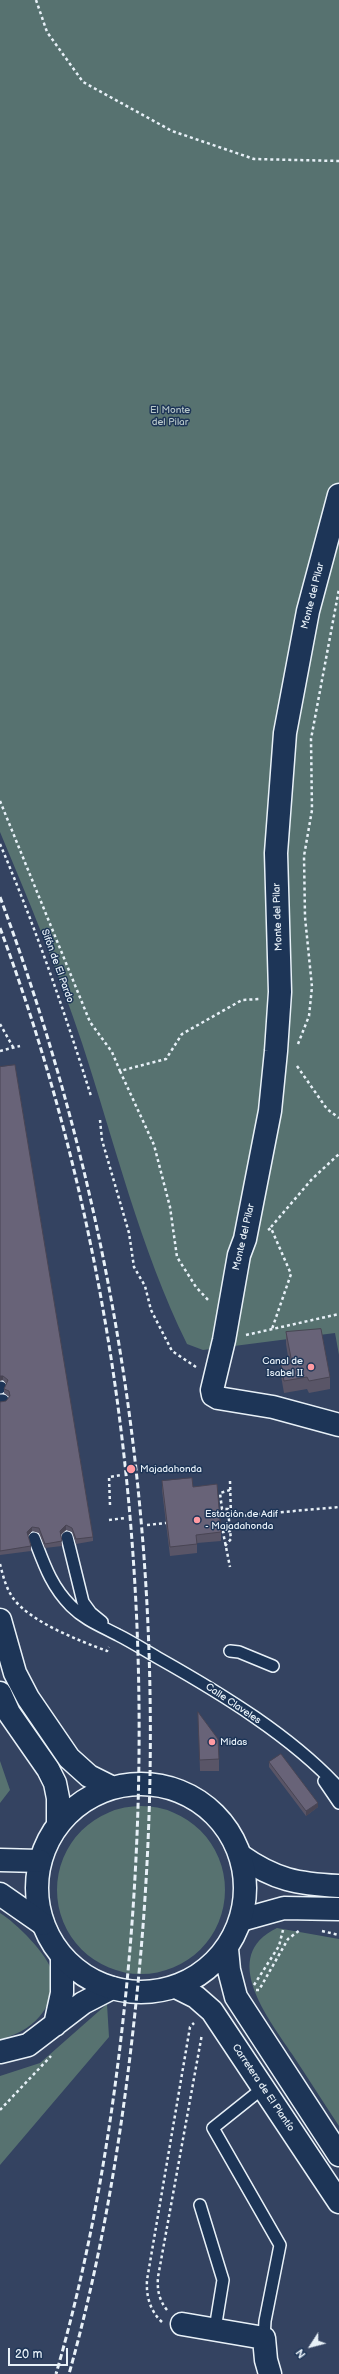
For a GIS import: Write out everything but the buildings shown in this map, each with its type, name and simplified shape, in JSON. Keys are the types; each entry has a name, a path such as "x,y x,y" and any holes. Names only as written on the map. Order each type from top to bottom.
{"main road":[{"name":"Monte del Pilar","path":"214,1380 224,1340 239,1255 245,1239 270,1111 283,1054 276,853 285,733 308,611 339,495"},
{"path":"214,1380 212,1390 213,1394 218,1398 273,1407 339,1425"},
{"path":"0,1620 15,1673 28,1698 69,1758 89,1776 111,1787"},
{"path":"0,1693 9,1713 56,1783 58,1798 58,1823"},
{"path":"143,1782 175,1788 204,1803 226,1826 241,1856 246,1888 241,1920 227,1949 204,1972 176,1987 144,1993 112,1988 85,1976 62,1957 43,1924 36,1893 40,1861 47,1841 58,1823 82,1801 111,1787 143,1782"},
{"path":"241,1856 261,1870 285,1880 339,1886"},
{"path":"0,1860 40,1861"},
{"path":"0,1894 43,1924"},
{"path":"241,1920 284,1908 339,1909"},
{"path":"227,1949 229,1970 236,1997 339,2155"},
{"path":"55,2025 62,1994 62,1957"},
{"name":"Carretera de El Plantío","path":"176,1987 196,1997 212,2011 339,2202"},
{"path":"0,2052 28,2045 83,2003 112,1988"},
{"path":"173,2324 215,2329 264,2338 266,2360 270,2374"}],"lane":[{"path":"67,1537 83,1602 91,1613 117,1634"},
{"path":"34,1538 52,1583 71,1606 90,1622 117,1634"},
{"name":"Calle Claveles","path":"117,1634 215,1692 289,1743 339,1788"},
{"path":"230,1651 239,1652 273,1666"},
{"path":"310,1761 339,1803"},
{"path":"263,2088 213,2128 280,2245 265,2321 264,2338"},
{"path":"200,2205 223,2280 215,2329"}],"path":[{"path":"36,0 47,32 83,82 172,131 254,159 339,162"},
{"path":"339,589 311,739 312,810 304,856 305,917 312,987 309,1016 302,1038 283,1054 328,1110 339,1118"},
{"path":"0,801 25,856 51,927 90,1022 112,1052 154,1145 170,1207 177,1257 196,1288 215,1307"},
{"name":"Sifón de El Pardo","path":"0,844 50,969 91,1096"},
{"path":"120,1071 166,1059 182,1034 242,1000 280,998"},
{"path":"0,1024 13,1047"},
{"path":"0,1051 20,1046"},
{"path":"100,1120 102,1140 129,1233 134,1267 145,1286 151,1310 172,1351 214,1380"},
{"path":"271,1228 312,1179 339,1154"},
{"path":"272,1217 271,1228 291,1274 272,1329"},
{"path":"224,1340 339,1314"},
{"path":"110,1505 109,1477 121,1475"},
{"path":"229,1517 230,1481"},
{"path":"225,1547 231,1539 229,1517 228,1509 222,1509 220,1493 230,1490"},
{"path":"229,1517 339,1507"},
{"path":"109,1520 125,1518"},
{"path":"148,1525 166,1523"},
{"path":"230,1531 223,1532 230,1567"},
{"path":"0,1564 6,1586 14,1599 61,1634 107,1651 117,1634"},
{"path":"252,1987 279,1946 284,1922 284,1908"},
{"path":"253,1990 259,1990 288,1939 303,1928"},
{"path":"319,1930 339,1935"},
{"path":"173,2324 149,2303 146,2292 147,2280 190,2027 198,2018 212,2011"},
{"path":"173,2324 171,2316 162,2304 157,2288 202,2031"},
{"path":"0,2110 36,2074 56,2049"}],"green space":[{"name":"El Monte del Pilar","path":"0,0 339,0 339,1355 335,1333 203,1350 187,1344 155,1271 129,1195 82,1043 63,989 0,832"},
{"path":"0,1761 10,1790 0,1803"},
{"path":"133,1806 149,1806 173,1812 181,1816 194,1825 206,1837 219,1858 225,1882 225,1898 219,1922 211,1937 194,1955 173,1968 149,1974 133,1974 109,1968 94,1960 71,1937 63,1922 57,1898 57,1882 63,1858 71,1843 94,1820 109,1812"},
{"path":"0,1913 22,1931 45,1957 52,1973 53,1985 51,1997 40,2016 22,2031 0,2039"},
{"path":"277,1928 339,1939 339,2126 272,2023 254,1988 250,1971 251,1955 260,1940"},
{"path":"107,2004 109,2037 0,2165 0,2076 40,2063"}],"railway":[{"path":"0,897 46,1032 83,1167 112,1304 133,1442 146,1581 150,1721 147,1862 136,2003 125,2097 102,2236 92,2283 69,2374"},
{"path":"0,928 43,1055 77,1184 104,1315 123,1448 135,1581 139,1715 136,1849 127,1982 109,2131 81,2277 56,2374"}],"place":[{"name":"Canal de Isabel II","path":"311,1367"},
{"name":"Majadahonda","path":"131,1469"},
{"name":"Estación de Adif - Majadahonda","path":"197,1520"},
{"name":"Midas","path":"212,1742"}]}
